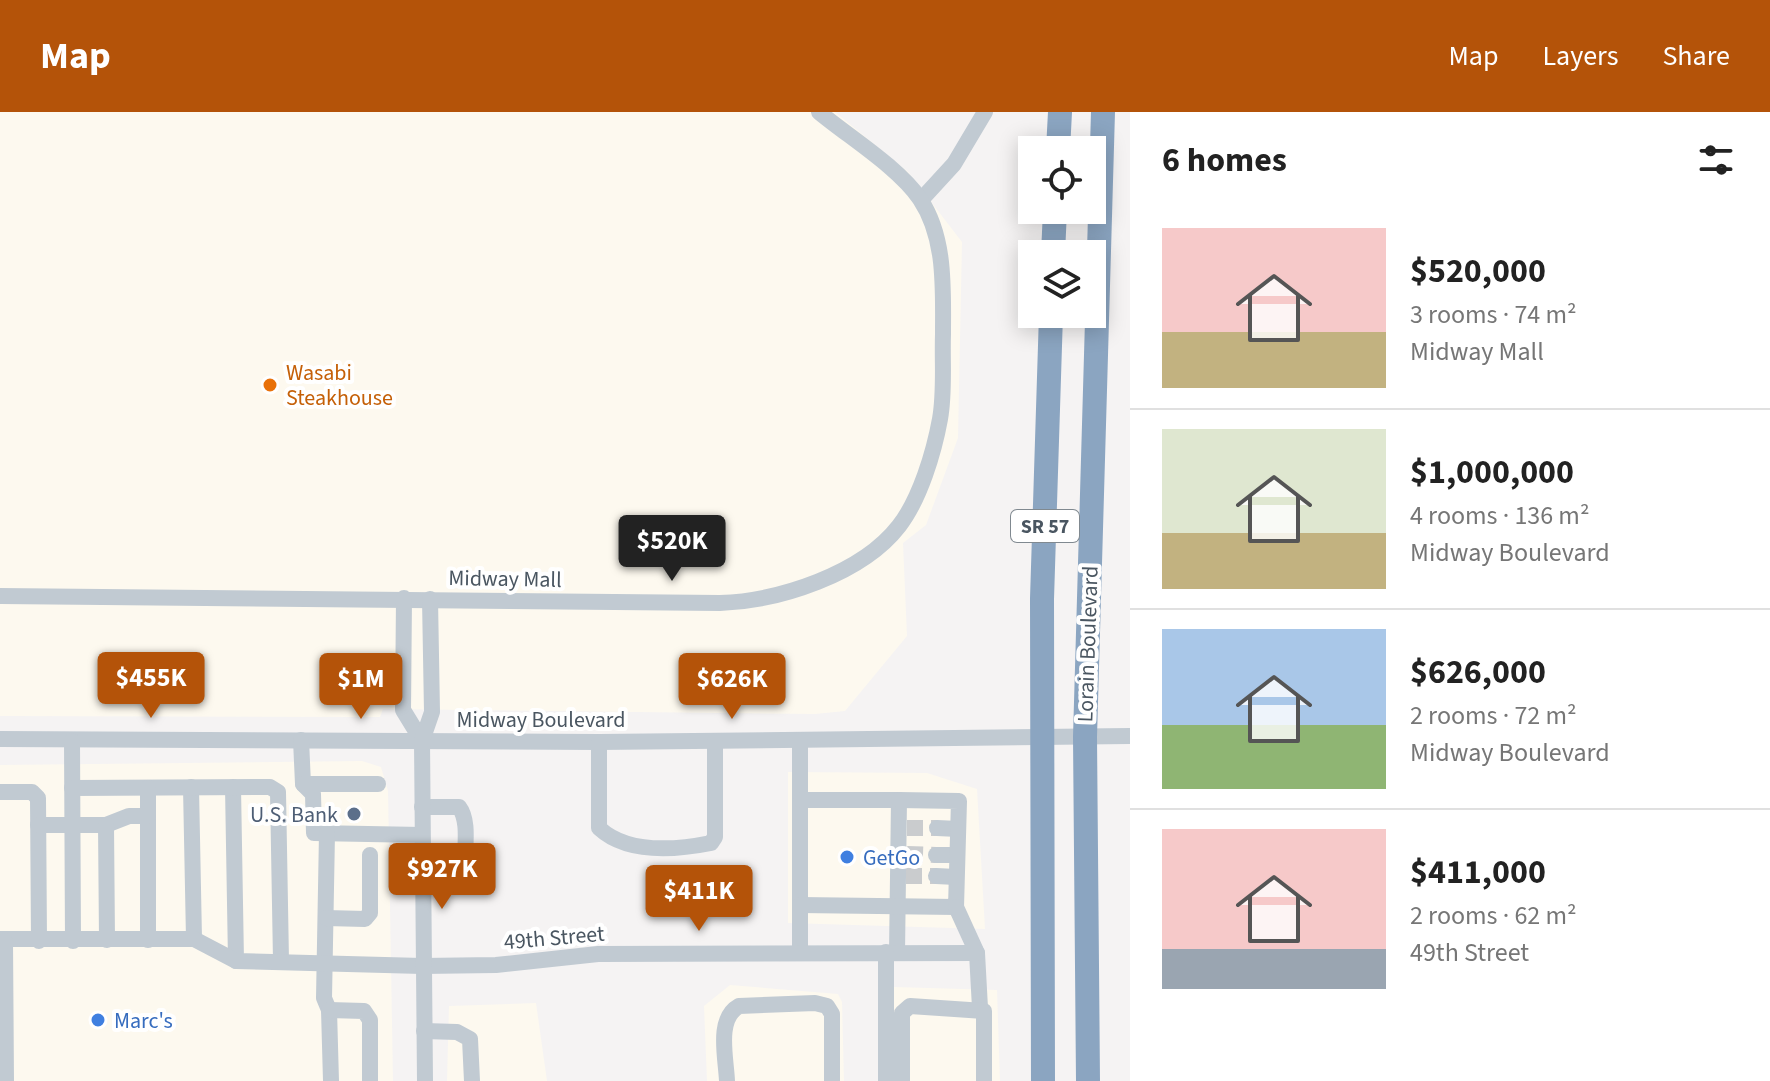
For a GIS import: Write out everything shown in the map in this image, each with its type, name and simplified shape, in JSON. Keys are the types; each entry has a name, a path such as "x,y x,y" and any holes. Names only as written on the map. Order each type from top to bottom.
{"highway":[{"path":"1059,136 1060,112"},
{"name":"Lorain Boulevard","path":"1088,1081 1085,737 1103,112"},
{"name":"Lorain Boulevard","path":"1043,1081 1042,739 1051,328"}],"street":[{"name":"Midway Mall","path":"0,596 747,602 792,592 848,568 900,525 911,506 940,419 942,268 937,240 921,200 905,182 819,112"},
{"path":"921,200 954,164 985,112"},
{"path":"404,598 403,710 422,741"},
{"path":"425,1081 422,741 432,712 430,599"},
{"name":"Midway Boulevard","path":"0,739 599,742 1130,736"},
{"path":"301,740 303,784 313,794 314,833 422,835"},
{"path":"800,740 800,953"},
{"path":"72,741 73,941"},
{"path":"599,742 599,828 608,836 627,843 689,847 711,843 715,837 715,741"},
{"path":"303,784 378,784"},
{"path":"191,787 194,939"},
{"path":"6,1081 3,1063 3,940 194,939 236,961 233,787"},
{"path":"72,788 270,787 279,798 281,961"},
{"path":"148,788 148,940"},
{"path":"0,792 36,794 39,941"},
{"path":"801,800 959,801 956,907 977,953 980,1008 986,1017 984,1081"},
{"path":"886,1081 892,952 902,876 903,828 899,800"},
{"path":"422,807 459,807 464,814 465,841 465,860 458,865 422,865"},
{"path":"38,825 106,825 129,816 148,816"},
{"path":"106,825 107,940"},
{"path":"937,828 958,829"},
{"path":"327,833 324,998 329,1010 331,1081"},
{"path":"326,918 365,919 370,913 370,855"},
{"path":"936,855 957,855"},
{"path":"936,876 956,877"},
{"path":"800,905 956,907"},
{"name":"49th Street","path":"236,961 422,966 496,965 598,954 977,953"},
{"path":"727,1081 725,1019 731,1010 739,1006 815,1003 827,1006 832,1014 832,1081"},
{"path":"902,1081 904,1009 910,1006 980,1008"},
{"path":"329,1010 364,1011 370,1020 370,1081"},
{"path":"424,1031 457,1032 470,1039 472,1081"}],"shaded area":[{"path":"0,112 835,112 908,172 962,242 958,438 926,525 903,543 907,636 845,711 815,714 383,709 380,717 0,716"},
{"path":"362,761 381,767 388,791 393,1081 0,1081 0,765"},
{"path":"788,772 927,773 977,789 985,929 788,923"},
{"path":"730,985 838,994 842,1002 844,1081 707,1081 704,1006"},
{"path":"894,987 997,990 1000,1081 893,1081"},
{"path":"536,1003 547,1081 447,1081 449,1006"}],"tunnel":[{"path":"907,828 937,828"},
{"path":"907,854 936,855"},
{"path":"906,876 936,876"}],"place":[{"name":"Wasabi Steakhouse","path":"270,385"},
{"name":"U.S. Bank","path":"354,814"},
{"name":"GetGo","path":"847,857"},
{"name":"Marc's","path":"98,1020"}]}
